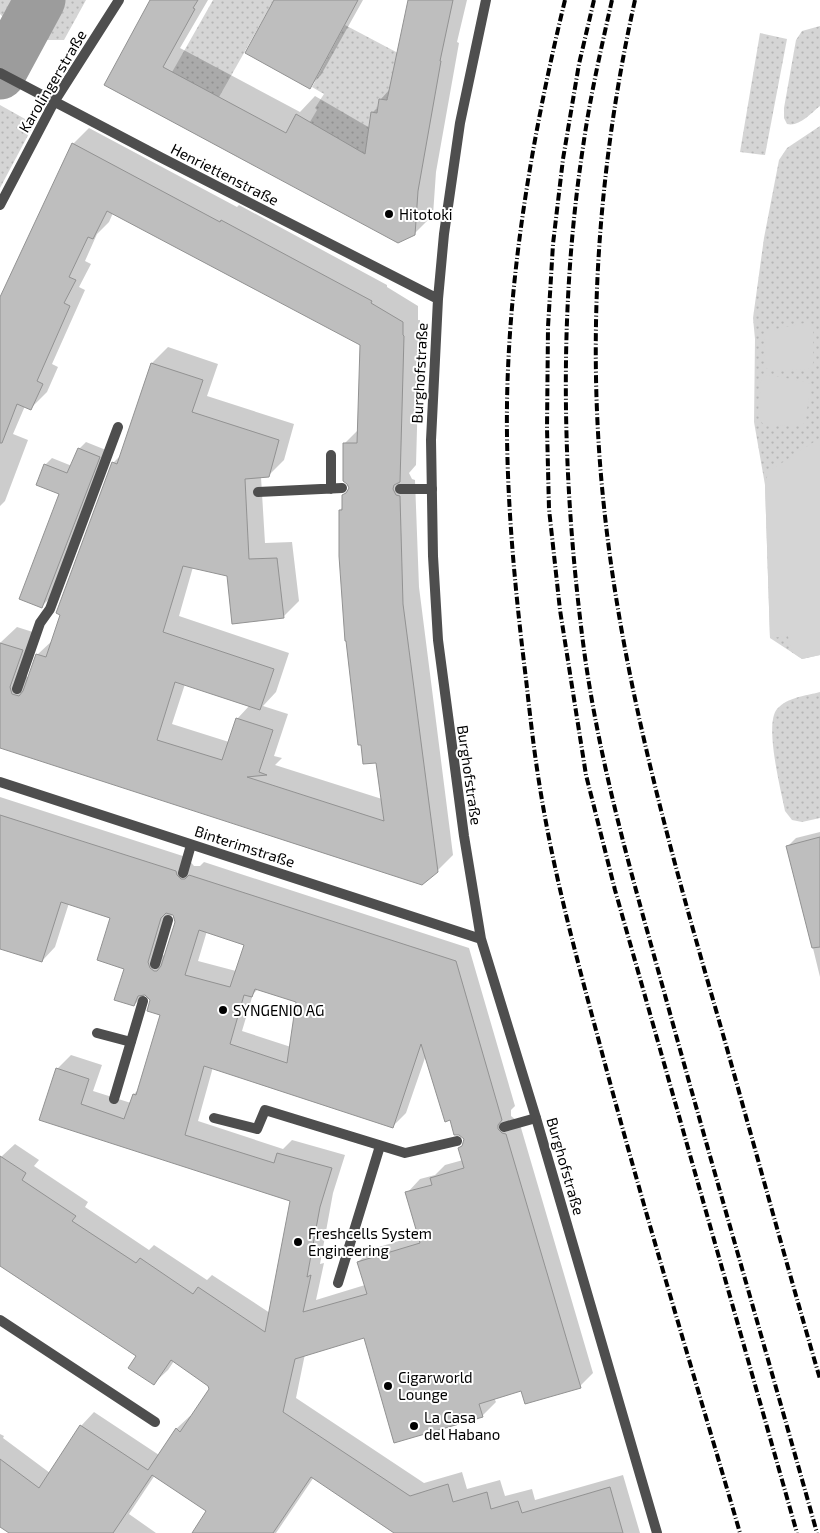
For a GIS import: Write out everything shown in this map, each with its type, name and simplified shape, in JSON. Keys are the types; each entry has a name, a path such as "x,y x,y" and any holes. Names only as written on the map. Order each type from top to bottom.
{"street":[{"name":"Karolingerstraße","path":"0,204 54,102 119,0"},
{"name":"Burghofstraße","path":"486,0 460,123 444,234 438,299 431,440 432,556 438,640 464,836 482,939 536,1118 656,1533"},
{"name":"Henriettenstraße","path":"0,73 438,299"},
{"path":"17,689 40,623 50,609 118,427"},
{"path":"331,455 331,489"},
{"path":"258,492 342,488"},
{"path":"400,488 432,489"},
{"name":"Binterimstraße","path":"0,782 482,939"},
{"path":"183,873 192,845"},
{"path":"155,964 168,920"},
{"path":"114,1099 143,1001"},
{"path":"97,1032 131,1042"},
{"path":"214,1118 257,1129 265,1110 405,1153 457,1141"},
{"path":"504,1128 536,1118"},
{"path":"338,1283 380,1146"},
{"path":"0,1320 155,1422"}],"shaded area":[{"path":"0,0 86,0 64,40 38,40 7,21 0,14"},
{"path":"213,0 274,0 219,97 171,74"},
{"path":"345,25 398,53 387,100 379,99 377,113 371,112 369,129 375,130 373,170 344,142 334,136 307,127 317,110 315,108 324,94 312,87"},
{"path":"820,26 820,106 800,122 787,124 784,118 784,108 796,40 802,31"},
{"path":"760,33 787,39 765,155 740,152"},
{"path":"0,105 34,124 0,188"},
{"path":"820,126 820,655 802,659 770,638 765,485 754,422 755,339 753,318 764,238 779,160 787,148"},
{"path":"805,323 813,328 812,367 808,369 770,371 764,366 765,336 771,330"},
{"path":"769,375 807,382 811,385 805,422 803,424 769,426 761,421 758,415 761,382 762,378"},
{"path":"820,438 820,655 802,659 792,652 788,636 770,638 765,485 768,473 771,470"},
{"path":"820,692 820,818 802,822 792,820 785,811 773,743 773,717 777,709 786,702"}],"building":[{"path":"150,0 198,0 193,8 195,9 163,67 286,133 296,114 365,154 371,112 377,113 379,99 387,100 408,0 453,0 440,61 418,191 415,235 398,243 104,85"},
{"path":"274,0 358,0 310,89 245,53"},
{"path":"72,143 372,301 371,303 403,322 400,482 394,485 393,489 396,495 400,496 403,604 438,872 422,885 0,748 0,643 23,650 10,687 12,694 19,696 23,691 36,654 46,657 60,615 56,613 112,462 117,464 151,363 203,380 192,412 279,440 269,477 245,479 249,559 277,558 284,618 232,624 227,576 183,566 163,632 274,669 260,710 175,682 157,740 222,760 236,718 273,730 259,772 267,775 247,777 384,821 376,763 363,764 361,745 358,745 345,641 339,556 339,510 342,510 342,495 349,488 343,481 343,443 357,443 360,345 107,211 93,239 88,237 69,277 76,280 64,303 70,306 37,381 43,384 31,410 17,404 2,443 0,443 0,297"},
{"path":"78,448 100,457 42,608 19,599 59,494 36,485 44,464 67,473"},
{"path":"0,815 176,871 181,879 185,879 189,875 456,961 502,1120 498,1125 498,1129 506,1134 581,1388 525,1404 521,1391 479,1404 483,1417 394,1443 364,1338 295,1359 283,1412 410,1496 448,1484 453,1502 487,1492 491,1509 518,1501 522,1513 610,1487 623,1533 394,1533 311,1477 273,1533 192,1533 206,1511 152,1475 113,1533 9,1533 0,1527 0,1459 39,1488 80,1425 148,1470 176,1428 180,1432 209,1389 208,1386 171,1360 154,1385 128,1368 136,1356 0,1266 0,1156 26,1173 22,1180 76,1216 72,1221 136,1263 140,1258 193,1294 198,1287 265,1332 290,1201 39,1120 56,1068 89,1079 81,1104 124,1119 133,1094 136,1095 160,1015 147,1011 150,1000 145,995 138,996 134,1006 114,1000 124,969 97,960 110,918 61,902 42,962 0,949","holes":["166,913 173,915 175,922 161,966 157,971 154,971 150,968 148,962 161,918","199,930 244,945 230,987 185,975","255,989 296,1002 287,1063 230,1044 244,995 252,997","421,1044 445,1122 450,1120 454,1135 459,1135 464,1139 462,1146 458,1148 464,1168 430,1178 432,1185 405,1192 420,1243 357,1262 367,1294 303,1312 311,1275 307,1277 320,1207 332,1168 277,1153 274,1163 185,1135 204,1066 393,1128"]},
{"path":"820,837 820,947 812,948 786,846"}],"waterway":[{"path":"0,74 40,0"}],"railway":[{"path":"565,0 541,107 531,162 522,216 510,327 507,436 509,497 522,649 540,788 552,854 567,919 634,1170 740,1533"},
{"path":"594,0 579,64 563,159 553,244 548,327 547,428 549,509 560,610 586,775 615,890 797,1533"},
{"path":"612,0 592,91 583,147 575,209 567,335 567,461 571,524 584,650 600,743 633,881 817,1533"},
{"path":"635,0 622,63 604,189 596,316 599,444 604,507 613,575 637,709 652,775 687,907 820,1379"}],"place":[{"name":"Hitotoki","path":"389,214"},
{"name":"SYNGENIO AG","path":"223,1010"},
{"name":"Freshcells System Engineering","path":"298,1242"},
{"name":"Cigarworld Lounge","path":"388,1386"},
{"name":"La Casa del Habano","path":"414,1426"}]}
